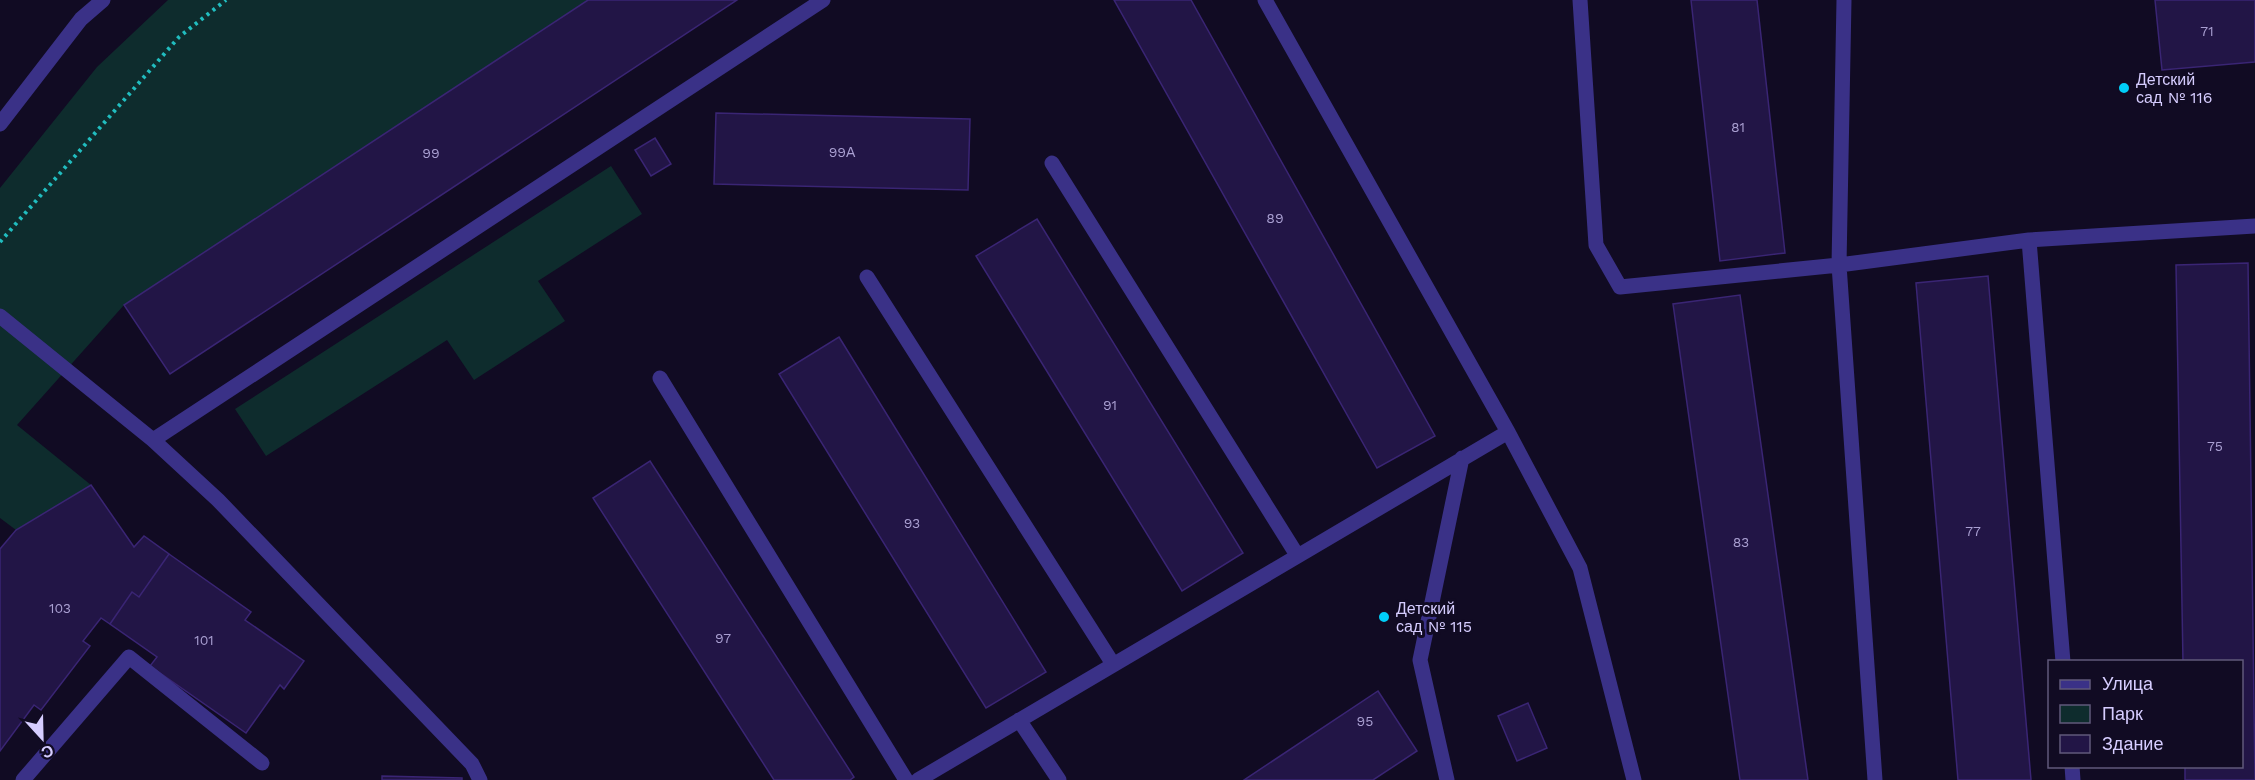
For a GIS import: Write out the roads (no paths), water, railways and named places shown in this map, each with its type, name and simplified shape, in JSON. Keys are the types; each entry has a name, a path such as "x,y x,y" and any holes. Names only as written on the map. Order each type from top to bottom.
{"street":[{"path":"0,124 81,19 103,0"},
{"path":"153,440 823,0"},
{"path":"1265,0 1508,432 1580,568 1634,780"},
{"path":"1580,0 1596,245 1620,287 1839,265 2030,240 2255,226"},
{"path":"1844,0 1839,265 1875,780"},
{"path":"1052,163 1297,555"},
{"path":"2030,240 2064,660"},
{"path":"867,277 1113,664"},
{"path":"0,316 153,440 218,500 464,755 480,780"},
{"path":"660,378 906,780"},
{"path":"918,780 1508,432"},
{"path":"1447,780 1420,660 1462,459"},
{"path":"23,780 129,657 262,763"},
{"path":"1019,720 1059,780"}],"place":[{"name":"Детский сад № 116","path":"2124,88"},
{"name":"Детский сад № 115","path":"1384,617"}]}
